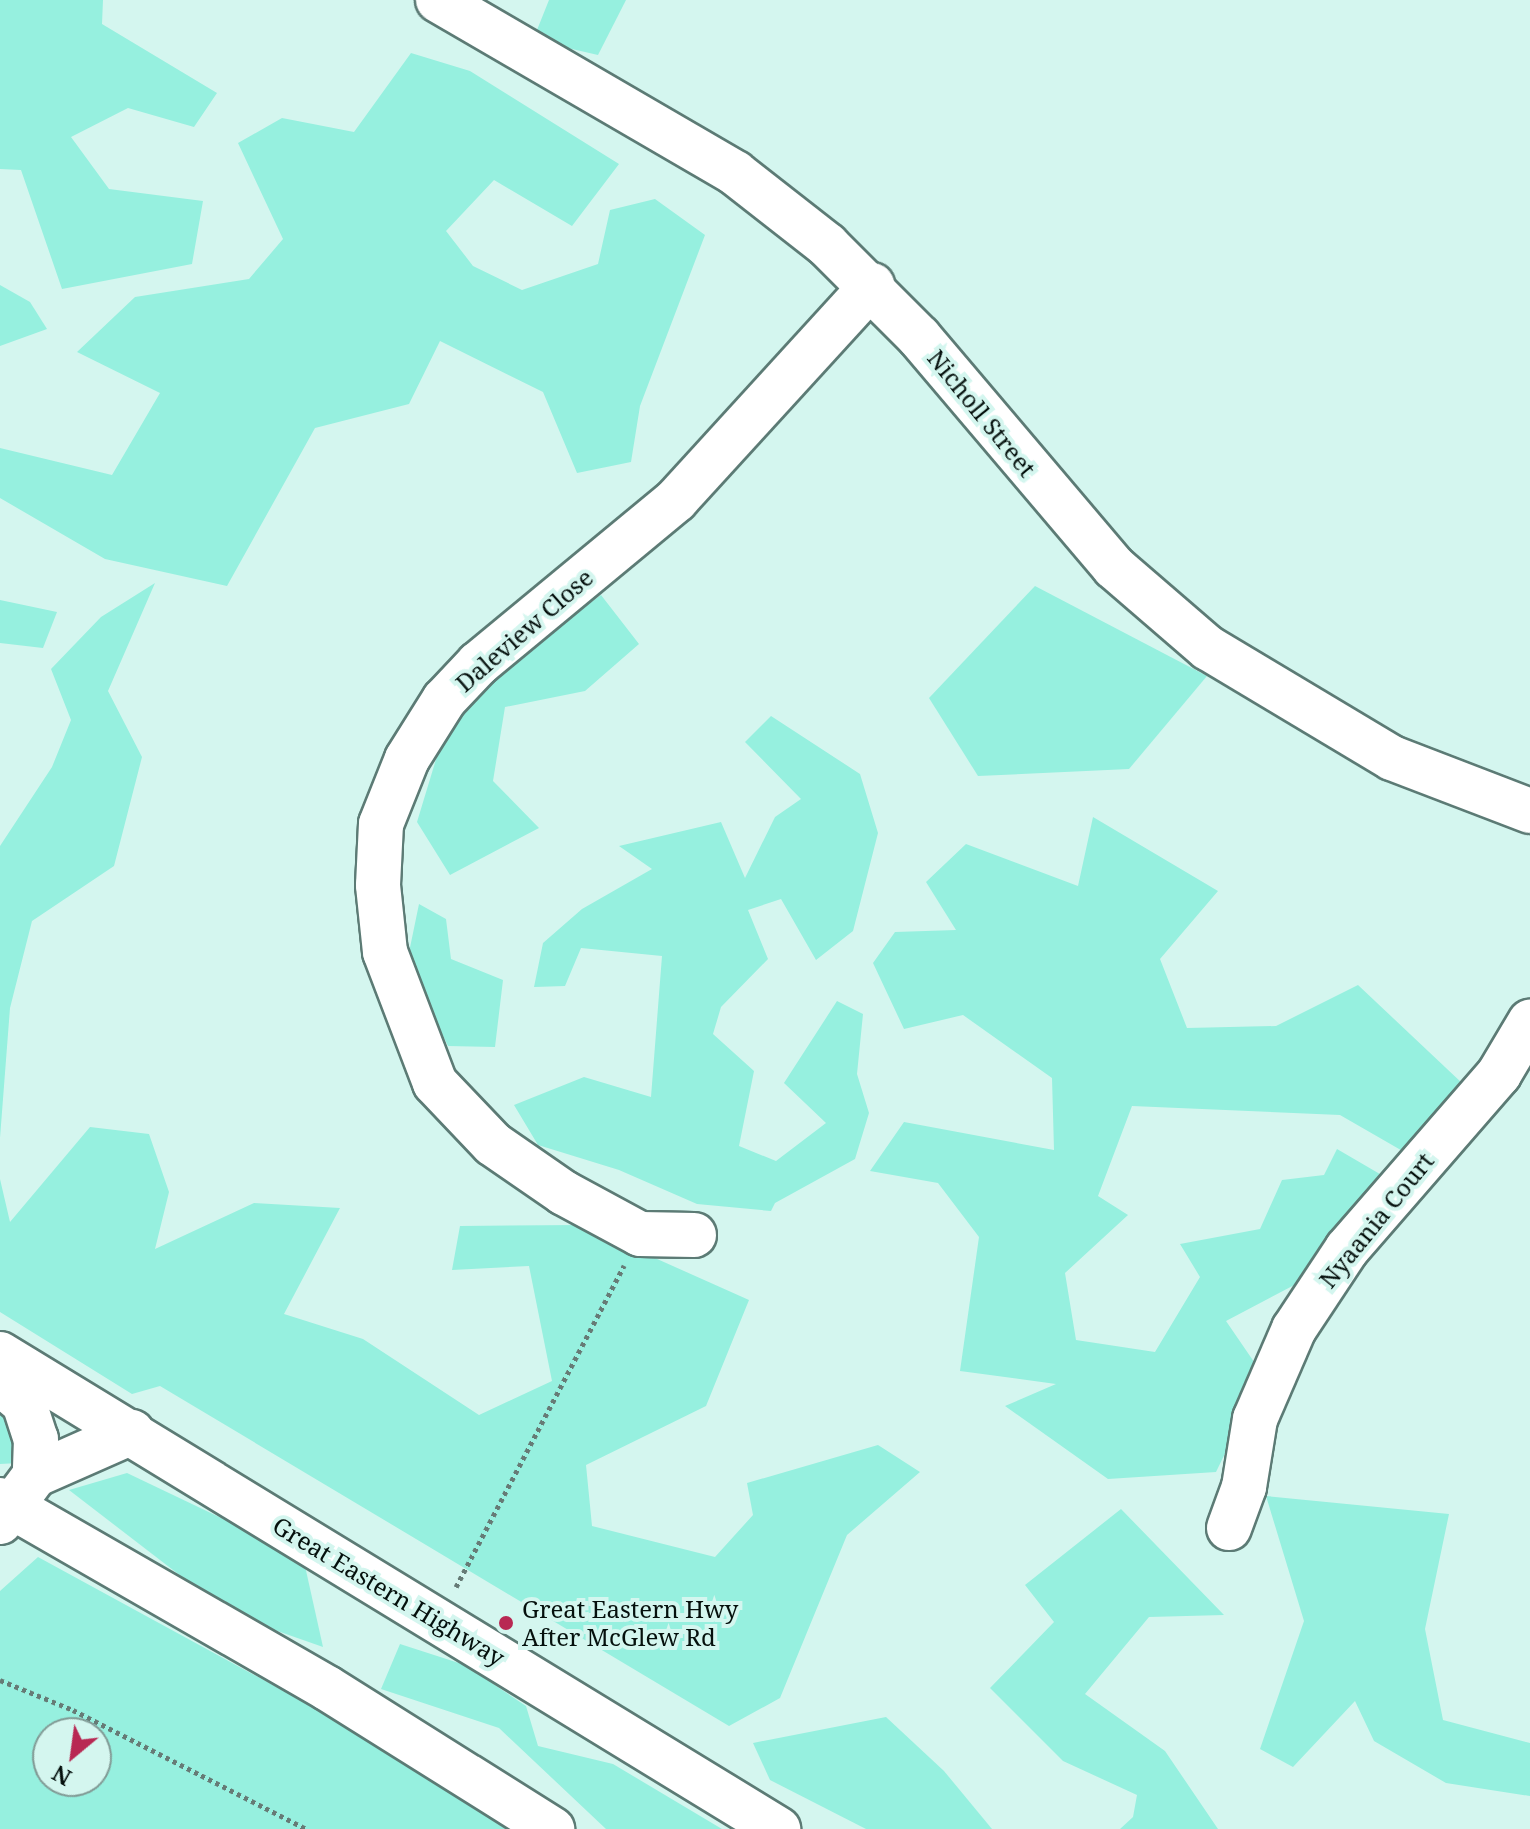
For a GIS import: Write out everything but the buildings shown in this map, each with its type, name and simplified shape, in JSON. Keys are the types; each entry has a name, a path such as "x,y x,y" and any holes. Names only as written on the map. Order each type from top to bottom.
{"main road":[{"name":"Nicholl Street","path":"438,0 499,15 735,173 872,285 1114,567 1208,648 1392,758 1530,811"},
{"name":"Daleview Close","path":"694,1235 640,1234 528,1171 462,1116 435,1083 385,952 378,885 381,824 407,759 444,700 478,664 676,500 872,285"},
{"name":"Nyaania Court","path":"1229,1528 1244,1487 1255,1419 1294,1329 1347,1249 1499,1074 1530,1022"},
{"name":"Great Eastern Highway","path":"0,1354 778,1829"},
{"path":"0,1383 24,1403 36,1439 11,1501"},
{"path":"11,1501 132,1432"},
{"path":"11,1501 327,1688 552,1829"}],"path":[{"path":"456,1587 640,1234"},
{"path":"0,1680 73,1710 307,1829"}],"green space":[{"path":"0,0 103,0 102,24 217,93 194,127 128,108 71,137 109,189 203,201 192,264 62,289 21,170 0,169"},
{"path":"549,0 626,0 598,55 533,40"},
{"path":"411,53 470,71 619,164 572,226 494,180 446,231 473,266 522,290 598,264 610,210 655,199 705,235 640,406 631,462 577,473 543,392 440,341 409,404 315,428 227,586 105,559 0,498 0,448 112,475 160,393 77,352 135,297 249,279 283,239 238,143 282,118 354,132"},
{"path":"0,285 30,302 47,329 0,346"},
{"path":"155,583 108,691 142,757 114,866 32,921 10,1008 0,1138 0,846 52,767 71,720 51,669 101,617"},
{"path":"1035,586 1207,676 1129,769 978,776 929,698"},
{"path":"601,595 639,644 585,691 505,707 493,781 539,828 450,875 417,822 454,700"},
{"path":"0,600 57,612 43,648 0,643"},
{"path":"771,716 860,774 878,833 853,931 816,960 781,899 748,910 768,959 721,1007 713,1034 754,1071 739,1146 776,1161 826,1123 784,1083 837,1001 863,1014 857,1074 869,1113 855,1159 775,1203 771,1211 697,1204 619,1170 538,1145 514,1105 584,1077 651,1097 662,956 581,948 565,986 534,987 543,943 582,909 652,869 619,846 721,822 745,878 775,817 801,799 745,742"},
{"path":"1093,817 1218,891 1160,959 1187,1028 1276,1026 1358,985 1463,1084 1406,1153 1340,1115 1132,1106 1098,1196 1128,1215 1065,1273 1076,1340 1155,1352 1200,1277 1180,1244 1260,1229 1282,1180 1324,1175 1337,1149 1385,1177 1321,1271 1226,1321 1263,1375 1216,1472 1108,1479 1005,1406 1056,1384 960,1371 979,1237 938,1183 870,1171 904,1122 1054,1150 1052,1078 963,1015 904,1029 873,963 895,932 956,930 926,882 966,844 1078,886"},
{"path":"419,904 446,919 451,959 503,980 495,1047 448,1046 407,962"},
{"path":"90,1127 149,1134 169,1192 155,1249 254,1203 340,1208 284,1314 363,1339 479,1415 552,1381 529,1266 452,1270 460,1226 581,1225 749,1300 706,1406 586,1465 592,1526 715,1557 753,1515 747,1483 878,1445 920,1472 847,1535 780,1698 729,1726 160,1386 132,1394 0,1312 0,1179 10,1222"},
{"path":"0,1409 32,1429 19,1463 0,1464"},
{"path":"127,1473 303,1557 323,1647 249,1621 199,1590 69,1490"},
{"path":"1266,1496 1449,1514 1425,1629 1443,1720 1530,1743 1530,1796 1446,1783 1374,1741 1355,1701 1293,1767 1260,1749 1304,1621"},
{"path":"1121,1509 1224,1615 1149,1617 1085,1694 1165,1751 1218,1829 1120,1829 1133,1817 1137,1795 1063,1761 990,1688 1054,1622 1025,1585"},
{"path":"38,1557 454,1784 511,1829 0,1829 0,1591"},
{"path":"400,1644 465,1665 526,1706 538,1746 613,1764 722,1829 606,1829 499,1728 381,1689"},
{"path":"886,1717 944,1771 992,1829 866,1829 770,1780 753,1743"}],"place":[{"name":"Great Eastern Hwy After McGlew Rd","path":"506,1623"}]}
